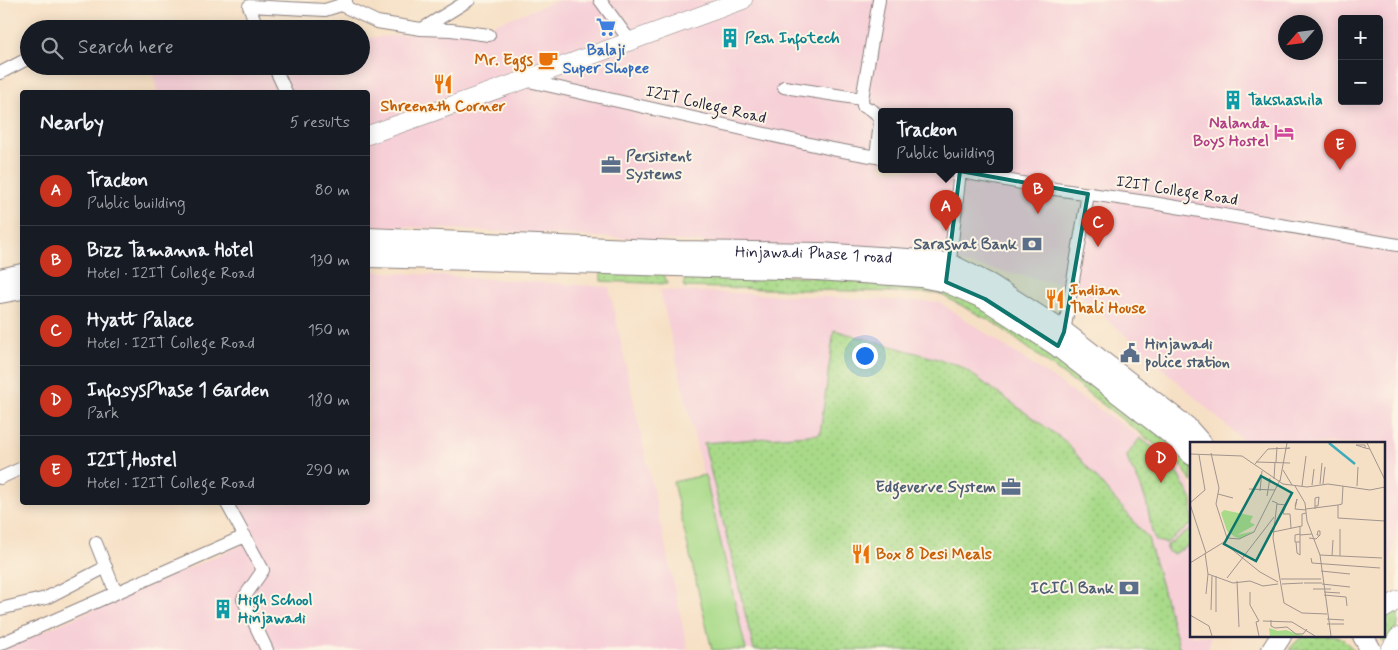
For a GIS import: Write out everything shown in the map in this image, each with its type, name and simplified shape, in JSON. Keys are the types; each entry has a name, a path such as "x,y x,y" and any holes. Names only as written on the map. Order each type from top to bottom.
{"main road":[{"name":"Hinjawadi Phase 1 road","path":"370,238 678,251 820,253 922,260 948,273 992,286 1061,339 1187,427 1200,442"},
{"name":"Hinjawadi Phase 1 road","path":"370,257 817,270 921,277 948,273"},
{"path":"0,279 20,274"},
{"path":"0,293 20,289"},
{"name":"Hinjawadi Phase 1 road","path":"1061,339 1177,439 1190,453"},
{"path":"1272,650 1280,638"},
{"path":"1364,638 1371,650"}],"street":[{"path":"421,29 469,0"},
{"path":"600,0 630,41"},
{"path":"370,134 743,0"},
{"path":"878,117 874,111 863,106 862,99 879,0"},
{"path":"254,20 247,3 325,10 344,3 377,22 421,29 451,30 489,35"},
{"path":"0,73 20,63"},
{"path":"278,75 285,90"},
{"name":"I2IT College Road","path":"524,80 822,147 878,157"},
{"path":"784,87 862,99"},
{"path":"948,273 956,173"},
{"name":"I2IT College Road","path":"972,173 1398,245"},
{"path":"1061,339 1088,194"},
{"path":"0,478 20,469"},
{"path":"228,505 263,570 242,599 267,650"},
{"path":"0,644 244,536"},
{"path":"96,543 116,593"},
{"path":"0,609 46,598 106,568"},
{"path":"1386,608 1398,600"},
{"path":"1390,650 1398,638"}],"highlighted area":[{"path":"960,171 1088,194 1064,332 1058,346 985,299 946,282"}],"shaded area":[{"path":"559,0 1398,0 1398,520 1391,561 1386,561 1386,442 1245,442 1070,286 915,253 370,225 370,90 157,90 154,75 370,75 370,38 492,25"},
{"path":"370,271 609,287 688,650 0,650 256,539 236,505 370,505"},
{"path":"660,290 939,302 1160,450 1179,466 1190,485 1190,638 1211,638 1208,650 744,650"}],"green space":[{"path":"601,266 661,269 667,284 601,281"},
{"path":"685,271 936,284 1009,320 1180,449 1190,463 1190,480 1182,466 996,324 938,293 684,287"},
{"path":"834,330 959,365 1065,441 1148,538 1180,650 754,650 704,443 820,434"},
{"path":"1140,438 1170,460 1190,496 1190,525 1166,543 1156,541 1154,537 1145,497 1130,466 1127,455"},
{"path":"705,475 746,650 712,650 673,482"},
{"path":"1190,530 1190,545 1173,554 1167,551 1167,545"},
{"path":"1398,611 1398,625 1388,642 1384,643 1381,638 1386,638 1386,615"},
{"path":"1301,638 1341,638 1354,650 1289,650"}],"place":[{"name":"Balaji Super Shopee","path":"606,27"},
{"name":"Pesh Infotech","path":"730,38"},
{"name":"Mr. Eggs","path":"548,60"},
{"name":"Shreenath Corner","path":"443,84"},
{"name":"Takshashila","path":"1233,100"},
{"name":"Nalanda Boys Hostel","path":"1284,132"},
{"name":"Persistent Systems","path":"611,165"},
{"name":"I2IT,Hostel","path":"1340,170"},
{"name":"Bizz Tamanna Hotel","path":"1038,214"},
{"name":"Trackon","path":"946,231"},
{"name":"Saraswat Bank","path":"1032,244"},
{"name":"Hyatt Palace","path":"1098,247"},
{"name":"Indian Thali House","path":"1055,299"},
{"name":"Hinjawadi police station","path":"1130,353"},
{"name":"InfosysPhase 1 Garden","path":"1161,483"},
{"name":"Edgeverve System","path":"1011,487"},
{"name":"Box 8 Desi Meals","path":"861,554"},
{"name":"ICICI Bank","path":"1129,588"},
{"name":"High School Hinjawadi","path":"223,609"}]}
